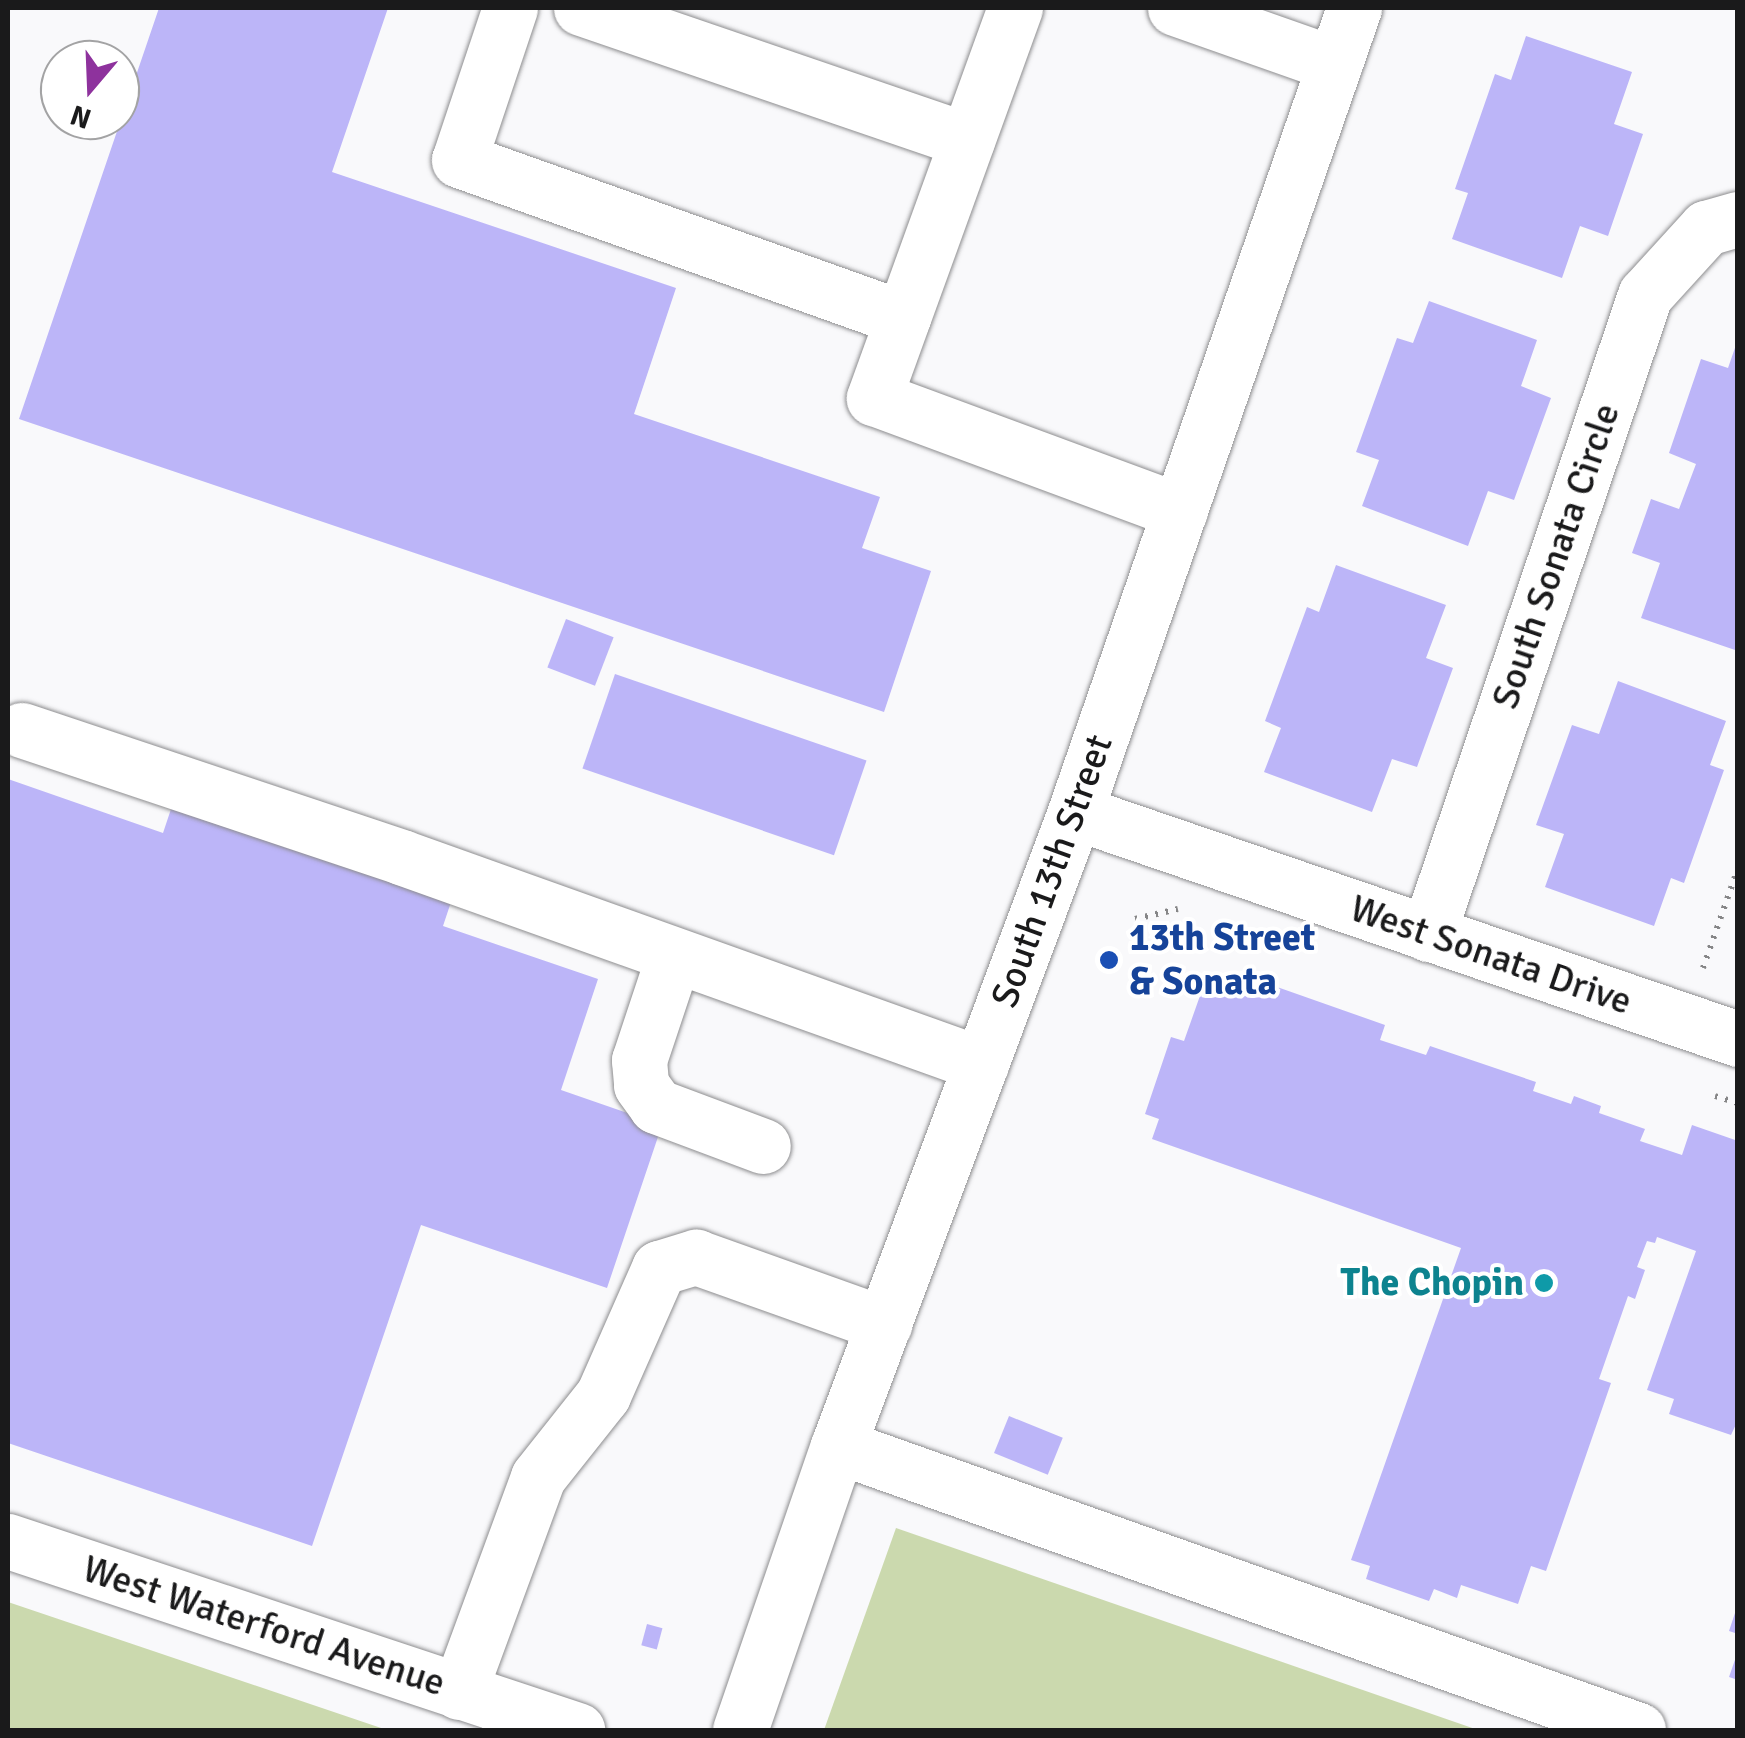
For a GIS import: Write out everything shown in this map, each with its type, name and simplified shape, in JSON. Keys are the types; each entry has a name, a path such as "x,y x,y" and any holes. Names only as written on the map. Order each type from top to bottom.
{"street":[{"path":"510,8 459,160 903,318"},
{"path":"581,8 967,140"},
{"path":"1015,8 874,398 1180,510"},
{"path":"1175,8 1334,64"},
{"name":"South 13th Street","path":"740,1730 838,1446 1075,812 1354,8"},
{"name":"South Sonata Circle","path":"1428,934 1645,295 1706,228 1738,219"},
{"path":"22,730 401,857 981,1064"},
{"name":"West Sonata Drive","path":"1075,812 1738,1039"},
{"path":"674,954 640,1060 641,1085 656,1106 763,1146"},
{"path":"460,1692 538,1477 603,1395 659,1268 696,1257 884,1324"},
{"path":"838,1446 1638,1730"},
{"name":"West Waterford Avenue","path":"8,1541 576,1730"}],"path":[{"path":"1699,979 1738,868"}],"green space":[{"path":"896,1528 1478,1730 824,1730"},
{"path":"8,1602 387,1730 8,1730"}],"building":[{"path":"159,8 388,8 332,172 676,288 634,414 880,497 862,548 931,571 884,712 19,419 114,140 140,140 140,64"},
{"path":"1526,36 1632,72 1614,124 1643,134 1608,236 1580,226 1562,278 1452,239 1468,193 1455,189 1495,74 1511,80"},
{"path":"1429,301 1537,340 1521,386 1551,398 1514,500 1488,491 1468,546 1362,506 1379,460 1356,452 1397,338 1413,343"},
{"path":"1737,342 1738,651 1641,618 1660,563 1632,553 1651,499 1679,509 1696,464 1669,453 1701,359 1728,368"},
{"path":"1336,565 1446,605 1426,658 1453,668 1417,767 1392,759 1372,812 1264,772 1281,728 1265,721 1307,607 1319,612"},
{"path":"566,619 614,637 595,686 547,668"},
{"path":"615,674 867,761 834,855 582,769"},
{"path":"1618,681 1726,721 1710,765 1724,770 1684,883 1671,878 1654,926 1545,887 1564,834 1536,825 1572,725 1599,734"},
{"path":"8,779 163,833 173,803 456,887 443,926 598,979 561,1090 662,1125 607,1288 421,1225 312,1546 8,1443"},
{"name":"The Chopin","path":"1207,976 1244,990 1249,977 1385,1025 1380,1040 1426,1055 1430,1046 1536,1082 1533,1091 1571,1104 1574,1096 1601,1106 1599,1113 1645,1129 1640,1141 1682,1155 1692,1125 1738,1141 1738,1420 1731,1435 1669,1414 1674,1399 1647,1390 1696,1251 1657,1237 1655,1243 1647,1241 1637,1267 1645,1270 1635,1299 1628,1296 1599,1379 1611,1383 1546,1571 1531,1566 1518,1604 1461,1585 1457,1598 1434,1589 1429,1601 1366,1579 1370,1566 1351,1560 1461,1248 1152,1139 1159,1119 1145,1114 1171,1037 1184,1041"},
{"path":"1009,1416 1063,1438 1048,1475 994,1453"},
{"path":"1738,1607 1738,1634 1729,1631"},
{"path":"647,1624 662,1628 657,1649 641,1645"},
{"path":"1738,1654 1738,1680 1729,1677"}],"place":[{"name":"13th Street & Sonata","path":"1109,960"},
{"name":"The Chopin","path":"1544,1283"}]}
